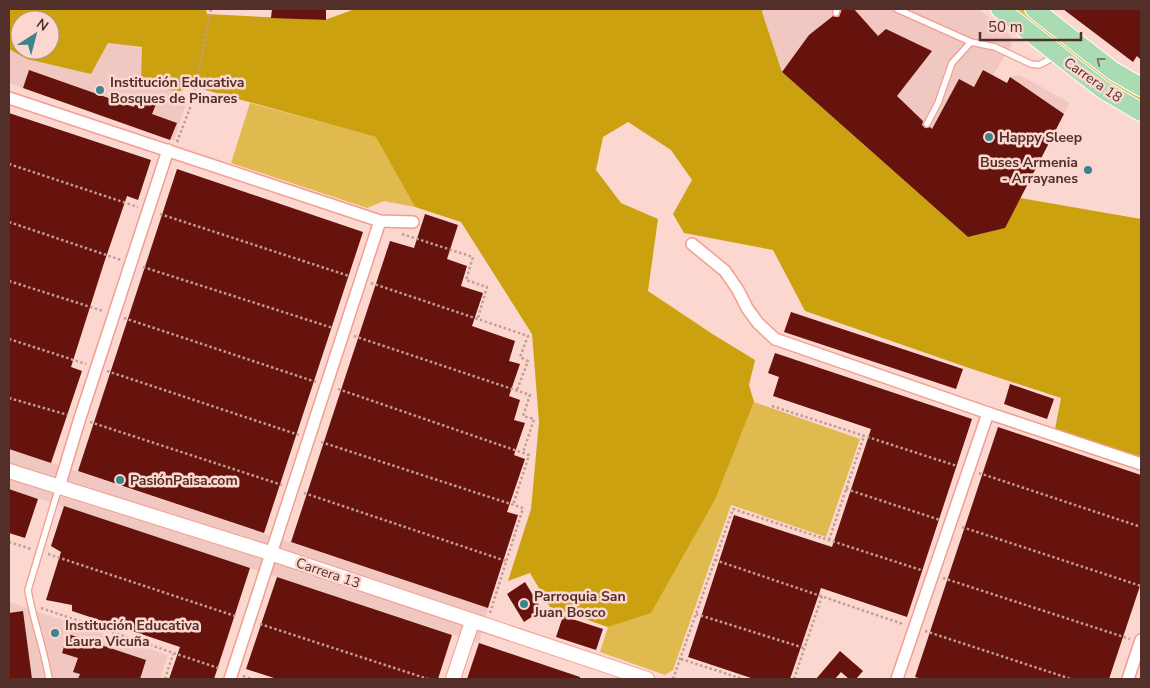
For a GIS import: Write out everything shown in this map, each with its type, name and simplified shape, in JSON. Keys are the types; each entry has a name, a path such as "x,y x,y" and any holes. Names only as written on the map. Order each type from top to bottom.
{"main road":[{"name":"Carrera 18","path":"1000,9 1102,89 1141,112"},
{"name":"Carrera 18","path":"1034,9 1113,70 1141,87"}],"street":[{"path":"9,98 379,224 413,222"},
{"path":"59,486 148,210 170,152"},
{"path":"231,676 379,224"},
{"path":"692,244 725,271 758,323 775,339 1141,464"},
{"path":"897,679 988,413"},
{"name":"Carrera 13","path":"9,471 270,553 646,679"},
{"path":"454,679 479,624"},
{"path":"1128,679 1141,640"}],"lane":[{"path":"897,9 971,42 995,47 1031,64 1039,65 1058,55"},
{"path":"927,124 938,103 952,63 971,42"},
{"path":"49,679 45,654 30,604 28,590 59,486"}],"path":[{"path":"170,152 193,100 211,9"},
{"path":"9,164 528,336 520,358 528,361 517,390"},
{"path":"9,222 530,395 523,416 534,419 523,453"},
{"path":"379,224 473,258 466,280 487,287 478,318"},
{"path":"9,281 114,314 529,455 513,505"},
{"path":"9,339 523,508 506,561 479,624"},
{"path":"9,398 80,418 506,561"},
{"path":"829,540 864,436"},
{"path":"846,489 1141,586"},
{"path":"673,679 733,509"},
{"path":"9,542 428,679"},
{"path":"715,560 1071,679"},
{"path":"794,679 822,596"},
{"path":"30,604 231,676 252,679"},
{"path":"696,614 804,648"},
{"path":"165,679 173,654"},
{"path":"680,659 743,679"}],"shaded area":[{"path":"9,9 206,9 207,14 325,20 355,9 763,9 762,12 782,72 968,237 1004,228 1020,198 1141,219 1141,457 1055,429 1061,398 805,311 773,250 684,233 673,214 692,180 671,150 628,122 603,137 596,170 621,203 658,219 648,291 755,360 749,385 754,402 715,500 651,613 608,627 550,607 530,573 508,581 531,509 539,422 532,334 461,222 415,207 376,137 191,86 178,92 141,82 142,47 108,43 91,74 31,60 60,60 60,10 10,10 10,50"},
{"path":"763,9 979,9 1012,37 1011,46 993,75 1007,83 1010,77 1020,75 1070,103 1064,114 968,237 782,72 762,12"},
{"path":"1011,9 1024,9 1075,50 1141,95 1141,104 1106,84"},
{"name":"Institución Educativa Bosques de Pinares","path":"108,43 142,48 141,82 178,92 187,100 174,141 9,83 9,49 10,60 60,60 60,52"},
{"path":"250,103 377,137 415,207 384,201 367,208 231,163"},
{"path":"754,402 860,439 826,537 731,505 673,670 665,675 600,652 608,627 651,612 715,500"},
{"path":"9,449 488,608 479,643 9,489"},
{"name":"Institución Educativa Laura Vicuña","path":"9,602 168,655 160,679 9,679"}],"building":[{"path":"272,9 326,9 326,20 271,18"},
{"path":"842,9 854,9 878,36 886,29 932,51 897,96 923,121 922,125 925,128 930,127 932,129 959,79 974,87 983,70 1007,83 1010,77 1064,114 1005,228 968,237 782,72 809,35 833,16 839,17"},
{"path":"1063,9 1141,9 1141,60 1137,56 1133,62"},
{"path":"29,70 134,107 139,95 157,102 152,114 177,123 170,140 23,88"},
{"path":"9,113 151,160 138,200 127,196 104,263 71,367 82,371 51,463 9,449"},
{"path":"177,169 363,232 264,533 78,471"},
{"path":"425,214 458,225 447,259 467,266 461,286 483,293 472,326 515,341 509,361 520,364 509,396 520,400 514,420 525,423 514,455 525,459 507,512 518,515 488,608 291,542 390,241 414,248"},
{"path":"791,312 963,369 956,389 784,332"},
{"path":"775,353 972,419 907,617 821,588 790,679 754,679 688,657 734,515 832,547 871,429 773,396 779,377 768,373"},
{"path":"1010,384 1054,399 1047,419 1004,404"},
{"path":"998,427 1141,475 1141,583 1109,679 922,679 915,677"},
{"path":"9,489 38,499 25,538 9,533"},
{"path":"64,506 250,568 214,679 169,679 180,647 72,611 72,605 46,600 61,552 51,546"},
{"path":"277,577 452,635 438,679 277,679 246,669"},
{"path":"525,582 542,610 524,622 507,594"},
{"path":"23,611 32,679 9,679 9,613"},
{"path":"563,616 603,629 596,650 556,637"},
{"path":"68,634 146,660 140,679 78,679 80,674 73,672 78,658 62,653"},
{"path":"479,643 580,677 580,679 467,679"},
{"path":"840,651 863,671 856,679 849,679 841,672 835,679 816,679"}],"place":[{"name":"Institución Educativa Bosques de Pinares","path":"100,90"},
{"name":"Happy Sleep","path":"989,137"},
{"name":"Buses Armenia - Arrayanes","path":"1088,170"},
{"name":"PasiónPaisa.com","path":"120,480"},
{"name":"Parroquia San Juan Bosco","path":"524,604"},
{"name":"Institución Educativa Laura Vicuña","path":"55,633"}]}
